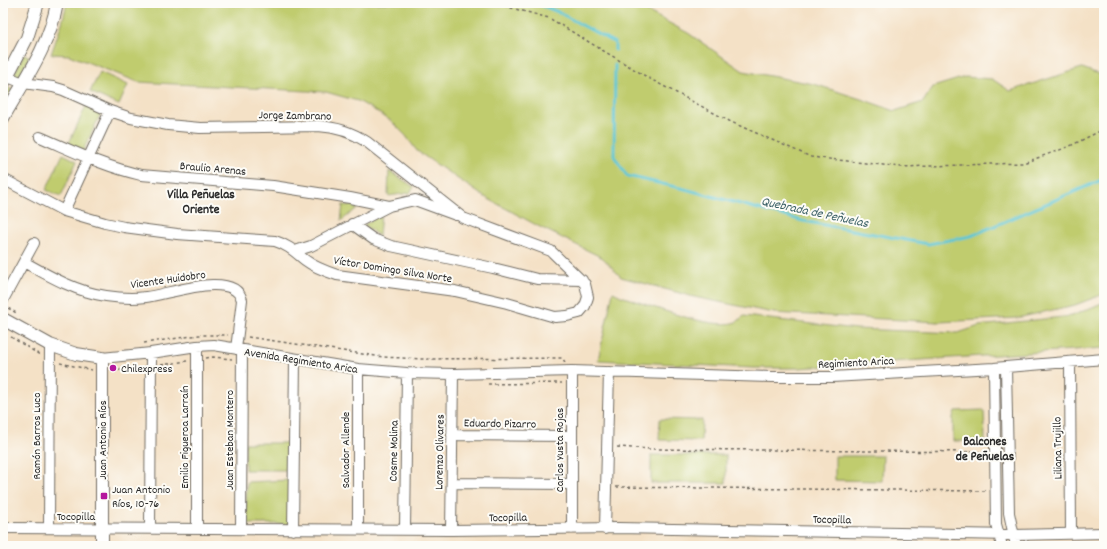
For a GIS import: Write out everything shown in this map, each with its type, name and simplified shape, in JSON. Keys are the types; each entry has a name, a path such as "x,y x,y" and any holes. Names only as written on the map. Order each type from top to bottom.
{"main road":[{"path":"4,79 21,51 32,24 38,3"},
{"path":"3,118 37,58 48,34 57,3"},
{"name":"Avenida Regimiento Arica","path":"3,319 50,345 76,354 102,358"},
{"name":"Juan Antonio Ríos","path":"102,358 102,546"}],"street":[{"name":"Jorge Zambrano","path":"4,79 22,84 42,85 63,90 110,111 152,122 189,128 318,126 335,128 352,133 368,142 463,218 551,251 582,280"},
{"path":"64,211 110,111"},
{"name":"Braulio Arenas","path":"40,137 113,168 141,174 273,186 389,206"},
{"name":"Víctor Domingo Silva Norte","path":"3,180 64,211 91,220 124,227 177,234 275,241 287,245 312,264 336,275 462,292 549,316 562,317 579,313 585,306 588,297 587,288 582,280"},
{"path":"415,200 424,186"},
{"path":"295,251 311,246 389,206 415,200 463,218"},
{"path":"352,224 373,239 391,246 537,279 582,280"},
{"path":"3,300 34,243"},
{"name":"Vicente Huidobro","path":"24,262 75,287 93,294 106,296 131,298 146,297 203,286 230,287 238,292 242,300 238,335 239,350"},
{"name":"Ramón Barros Luco","path":"48,528 50,345"},
{"name":"Avenida Regimiento Arica","path":"102,358 214,345 358,369 407,373 453,374 572,371 609,372"},
{"name":"Emilio Figueroa Larraín","path":"196,529 198,346"},
{"name":"Juan Esteban Montero","path":"239,350 241,529"},
{"path":"150,529 151,353"},
{"path":"293,530 295,359"},
{"name":"Regimiento Arica","path":"609,372 772,377 832,377 994,368 1104,359"},
{"name":"Liliana Trujillo","path":"1070,362 1071,534"},
{"path":"1006,367 1009,513 1016,546"},
{"path":"994,368 996,524 1002,546"},
{"name":"Salvador Allende","path":"358,369 358,530"},
{"name":"Carlos Yusta Rojas","path":"572,371 572,529"},
{"path":"605,529 609,372"},
{"name":"Cosme Molina","path":"405,530 407,373"},
{"name":"Lorenzo Olivares","path":"451,530 453,374"},
{"name":"Eduardo Pizarro","path":"452,435 572,436"},
{"path":"452,483 572,484"},
{"name":"Tocopilla","path":"3,528 293,530 605,529 998,535 1104,533"}],"path":[{"path":"493,3 549,18 652,80 731,122 811,157 901,167 1023,163 1068,147 1104,129"},
{"path":"3,305 22,316"},
{"path":"143,343 199,335 238,335 383,357 422,359 562,358 572,371"},
{"path":"10,336 50,360 102,373 151,367 197,359"},
{"path":"607,446 651,449 995,452"},
{"path":"606,487 995,491"}],"green space":[{"name":"Quebrada de Peñuelas","path":"67,3 595,3 643,9 688,33 743,71 814,84 895,111 923,102 933,87 965,77 992,79 1010,91 1082,68 1104,76 1104,294 1075,305 1017,318 939,322 774,313 694,297 621,277 603,258 538,226 483,196 417,151 406,136 391,121 358,101 326,92 138,82 69,55 51,54 62,23"},
{"path":"24,54 30,57 19,76 14,74"},
{"path":"100,72 128,85 119,105 90,92"},
{"path":"6,88 12,89 3,105 3,94"},
{"path":"87,104 102,111 83,151 68,145"},
{"path":"63,154 77,161 61,196 46,190"},
{"path":"389,171 414,187 410,193 388,196"},
{"path":"343,205 360,206 341,221"},
{"path":"381,214 379,236 364,225"},
{"path":"613,292 662,310 712,323 725,324 736,322 744,316 856,329 958,333 979,326 1072,316 1104,302 1104,348 798,368 753,368 598,360"},
{"path":"984,410 985,441 953,441 953,417 955,411"},
{"path":"660,419 702,420 701,441 659,440"},
{"path":"245,443 289,443 289,470 245,470"},
{"path":"651,455 726,455 726,483 651,483"},
{"path":"835,456 883,456 882,481 835,480"},
{"path":"290,480 290,524 245,524 247,482"}],"waterway":[{"name":"Quebrada de Peñuelas","path":"536,3 558,12 615,43 615,50"},
{"name":"Quebrada de Peñuelas","path":"615,65 614,156 627,176 685,189 803,221 928,244 971,236 1104,179"}],"place":[{"name":"Chilexpress","path":"113,368"},
{"name":"Juan Antonio Ríos, 10-76","path":"104,496"}],"district":[{"name":"Villa Peñuelas Oriente","path":"201,200"},
{"name":"Balcones de Peñuelas","path":"985,448"}]}
